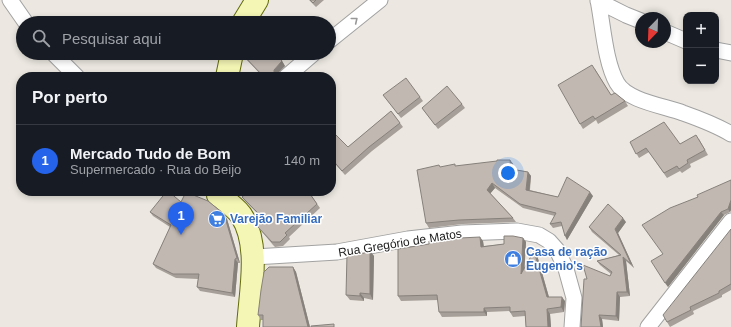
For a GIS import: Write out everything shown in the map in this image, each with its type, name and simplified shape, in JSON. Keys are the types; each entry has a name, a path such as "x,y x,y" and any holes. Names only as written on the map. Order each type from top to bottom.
{"street":[{"path":"247,16 257,0"},
{"path":"336,35 380,0"},
{"path":"598,0 635,19"},
{"path":"598,0 611,66 618,84 622,89 635,97 716,125 731,134"},
{"path":"8,3 20,16"},
{"path":"671,35 683,40"},
{"path":"719,51 731,53"},
{"path":"60,60 72,72"},
{"path":"228,72 231,60"},
{"path":"292,72 306,60"},
{"path":"220,196 240,215 246,225 251,241 254,257 248,327"},
{"path":"648,327 731,221"},
{"name":"Rua Gregório de Matos","path":"254,257 337,252 408,239 462,233 526,232 539,235 549,240 557,250 566,269 574,298 572,327"}],"building":[{"path":"248,60 282,61 274,72 259,72"},
{"path":"592,65 611,95 615,93 625,101 595,119 593,116 580,124 558,85"},
{"path":"406,78 420,97 398,114 383,95"},
{"path":"447,86 462,104 435,125 422,108"},
{"path":"391,111 400,123 369,147 342,171 336,164 336,135 348,147"},
{"path":"664,122 680,144 696,135 705,150 687,160 688,163 679,169 677,166 664,173 646,148 636,154 630,142"},
{"path":"497,160 510,160 511,169 528,172 526,190 558,197 567,177 590,192 565,236 561,222 550,224 556,213 520,204 492,183 487,190 513,218 426,223 417,170 439,165 440,167 455,164 455,166"},
{"path":"731,180 731,200 728,209 721,212 665,283 651,261 663,254 642,225 670,208 698,197 697,195"},
{"path":"163,196 174,196 181,202 184,196 196,196 208,201 224,214 237,258 235,259 232,293 197,287 199,274 173,274 153,264 171,225 150,212"},
{"path":"311,196 317,204 285,233 287,235 280,242 272,242 258,227 257,223 263,218 242,197"},
{"path":"608,204 623,218 615,229 631,264 623,257 627,292 617,292 616,316 599,315 601,327 581,327 584,279 587,279 583,265 610,276 612,272 597,261 621,255 589,227"},
{"path":"731,229 731,284 719,291 719,293 690,307 691,310 667,322 663,315"},
{"path":"504,236 523,238 521,274 534,251 547,297 562,297 561,307 547,309 548,327 526,327 525,311 510,312 510,307 484,308 484,312 439,312 437,295 398,296 398,249 429,244 429,241 480,237 481,247 504,244"},
{"path":"361,251 361,254 370,251 370,294 360,293 360,296 346,295 347,255"},
{"path":"269,267 293,267 308,327 263,327 263,315 258,315 264,272"},
{"path":"334,324 334,327 311,327 311,326"}],"place":[{"name":"Varejão Familiar","path":"217,219"},
{"name":"Mercado Tudo de Bom","path":"181,235"},
{"name":"Casa de ração Eugenio's","path":"513,259"}]}
